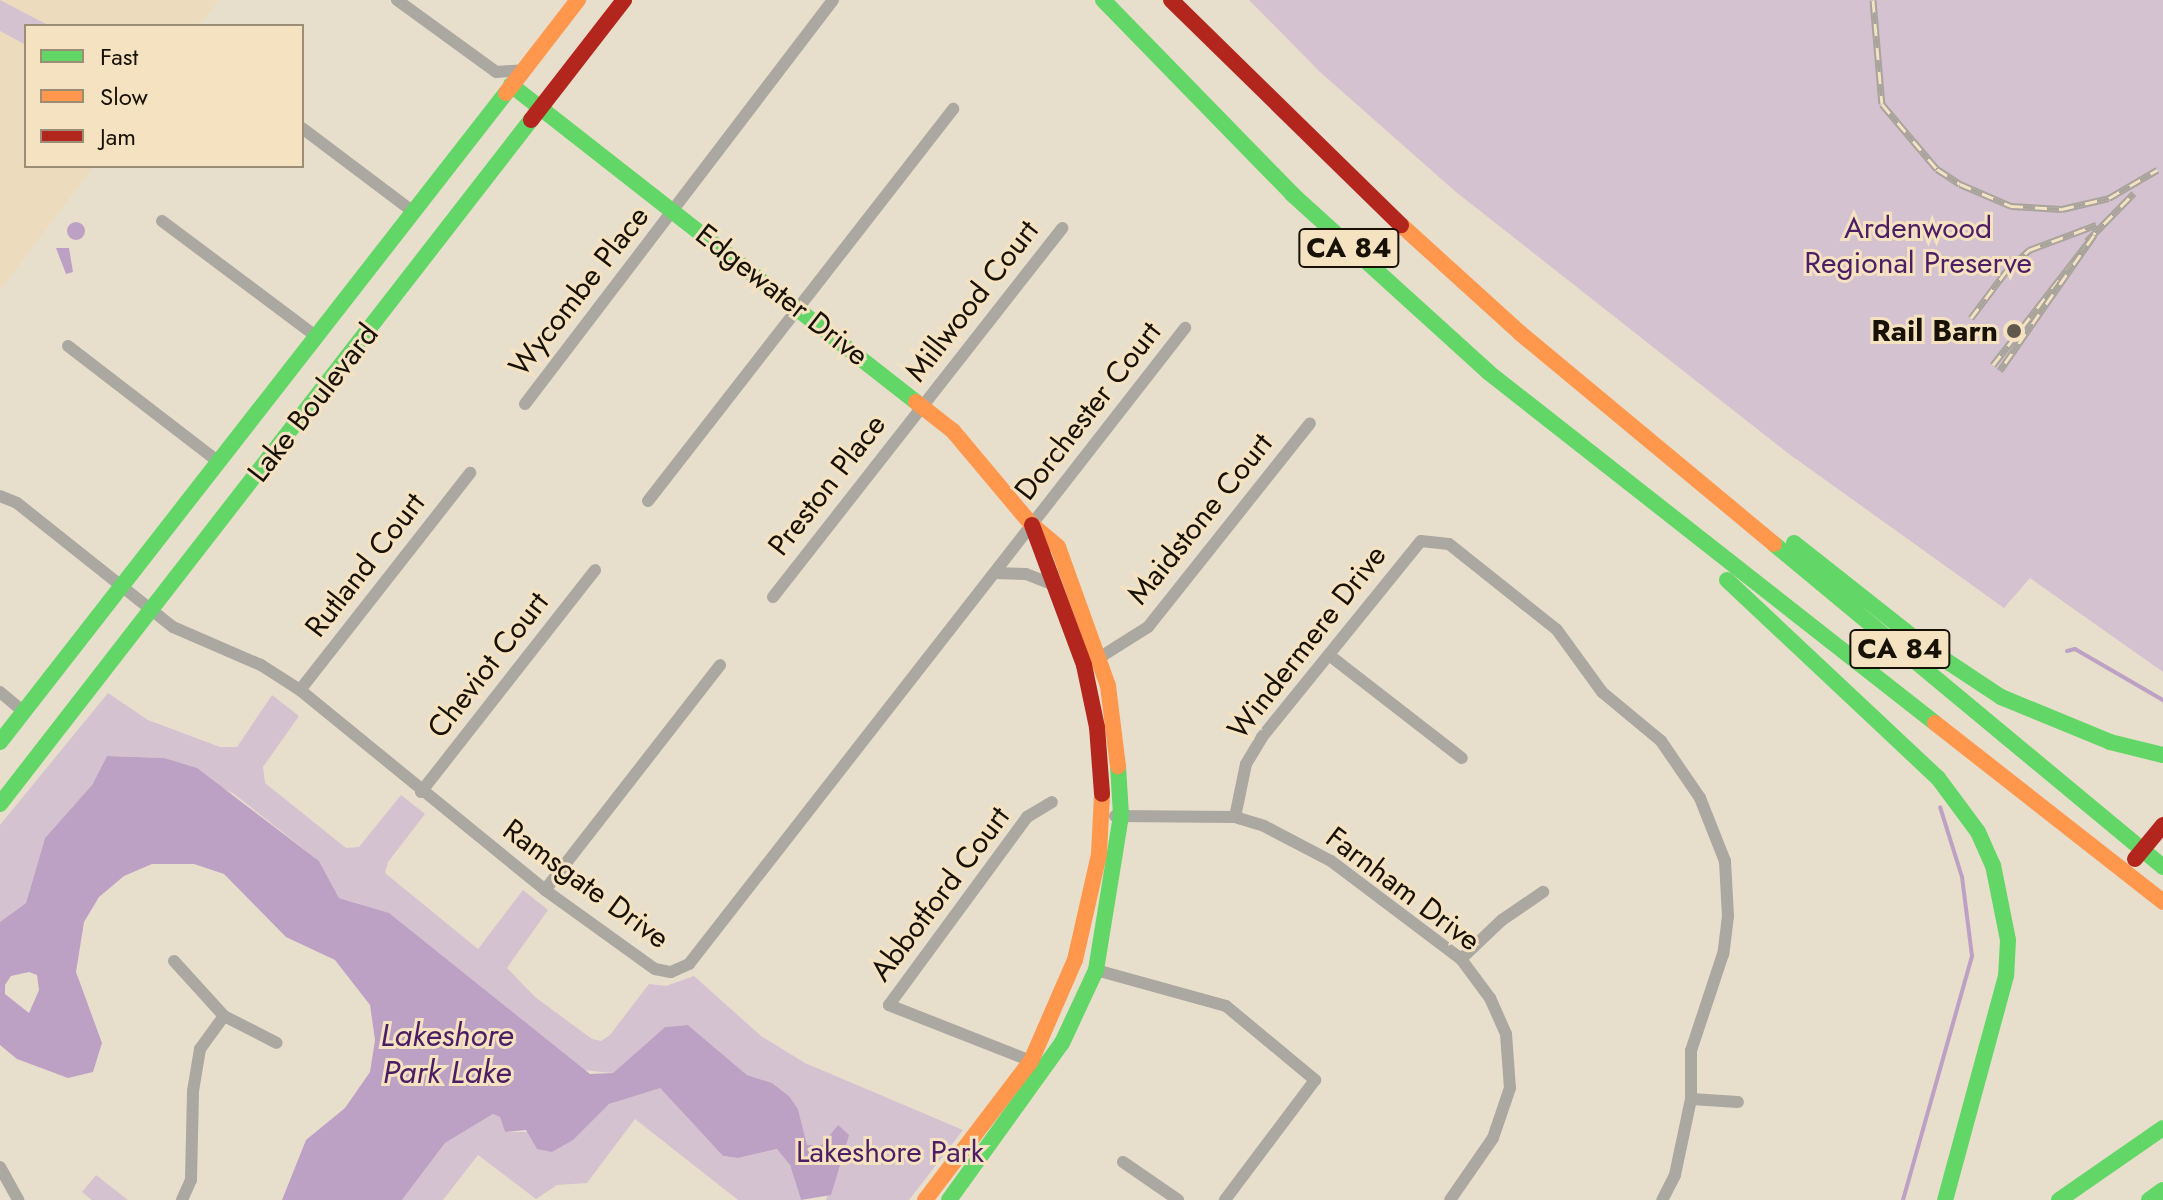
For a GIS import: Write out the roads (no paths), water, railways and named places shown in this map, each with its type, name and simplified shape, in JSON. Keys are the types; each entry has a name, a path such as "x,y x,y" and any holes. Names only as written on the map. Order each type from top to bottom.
{"main road":[{"name":"Lake Boulevard","path":"0,742 313,334 578,0"},
{"name":"Lake Boulevard","path":"0,804 624,0"},
{"name":"CA 84","path":"1103,0 1387,283 1614,476"},
{"name":"CA 84","path":"1171,0 1426,250 1677,459 1778,549 2163,867"},
{"name":"Edgewater Drive","path":"506,92 543,108 922,405 982,460 1032,525 1058,547 1092,627 1092,662"},
{"path":"1677,459 1731,493 1927,648 2001,697 2156,754"},
{"path":"1614,476 2163,902"},
{"path":"1614,476 1915,756 1978,832 2003,903 2006,976 1945,1200"},
{"name":"Edgewater Drive","path":"949,1200 1096,970 1112,892 1116,733 1092,662 1052,584 1032,525"},
{"name":"Edgewater Drive","path":"925,1200 1038,1064 1087,923 1112,816"},
{"path":"2125,872 2163,825"},
{"path":"2116,1159 2163,1122"},
{"path":"2059,1200 2163,1128"},
{"path":"2149,1200 2163,1190"}],"street":[{"path":"397,0 496,72 506,92"},
{"name":"Wycombe Place","path":"525,404 833,0"},
{"path":"496,72 523,70"},
{"path":"648,501 953,109"},
{"path":"304,130 412,211"},
{"path":"162,221 313,334"},
{"name":"Millwood Court","path":"922,405 1062,228"},
{"name":"Dorchester Court","path":"1032,525 1185,328"},
{"path":"68,346 216,460"},
{"name":"Preston Place","path":"773,597 922,405"},
{"name":"Maidstone Court","path":"1092,662 1148,627 1310,423"},
{"name":"Rutland Court","path":"300,690 470,473"},
{"name":"Ramsgate Drive","path":"0,496 173,627 261,665 300,690 421,792 545,890 655,969 671,972 689,964 1032,525"},
{"name":"Windermere Drive","path":"1235,817 1246,764 1414,547 1440,541 1557,630 1602,692 1661,741 1700,798 1725,861 1728,916 1723,954 1691,1051 1691,1099 1675,1175 1662,1200"},
{"name":"Cheviot Court","path":"421,792 595,570"},
{"path":"995,573 1026,574 1052,584"},
{"path":"1329,655 1462,758"},
{"path":"545,890 720,665"},
{"path":"0,692 24,712"},
{"name":"Abbotford Court","path":"1038,1064 889,1005 1027,817 1052,802"},
{"name":"Farnham Drive","path":"1112,816 1235,817 1331,861 1461,959 1490,998 1506,1034 1510,1088 1493,1138 1450,1200"},
{"path":"1461,959 1502,920 1543,892"},
{"path":"174,961 224,1016 277,1043"},
{"path":"1096,970 1226,1006 1315,1080 1225,1200"},
{"path":"182,1200 191,1180 193,1091 200,1049 224,1016"},
{"path":"1691,1099 1738,1102"},
{"path":"1123,1162 1178,1200"},
{"path":"0,1167 18,1200"}],"water":[{"path":"72,222 80,222 85,231 83,238 72,240 67,235 67,227"},
{"path":"56,248 69,248 73,272 66,274"},
{"name":"Lakeshore Park Lake","path":"107,756 164,758 197,768 319,861 339,898 389,913 590,1074 613,1073 665,1027 688,1025 747,1075 772,1083 789,1096 798,1109 807,1145 822,1145 838,1125 849,1135 831,1195 801,1200 790,1165 777,1149 738,1158 723,1156 660,1088 609,1104 573,1140 552,1152 537,1149 526,1130 505,1132 500,1117 493,1114 445,1143 402,1200 282,1200 306,1140 345,1108 370,1072 375,1040 370,1005 335,960 286,937 224,874 194,864 152,864 124,876 99,897 84,922 76,972 102,1043 93,1072 68,1078 17,1059 0,1045 0,922 26,903 45,838 92,785","holes":["29,972 37,975 39,990 29,1013 5,994 5,985 11,976"]}],"waterway":[{"path":"2067,651 2075,649 2163,700"},
{"path":"1903,1200 1972,956 1962,877 1940,807"}],"railway":[{"path":"1873,0 1882,104 1937,169 1960,184 2011,206 2062,209 2109,198 2157,170"},
{"path":"2087,241 2134,193"},
{"path":"1971,318 2007,270 2029,250 2096,225"},
{"path":"1993,365 2094,235 2000,370"}],"place":[{"name":"Rail Barn","path":"2014,331"}],"park label":[{"name":"Ardenwood Regional Preserve","path":"1918,245"},
{"name":"Lakeshore Park","path":"890,1152"}]}
